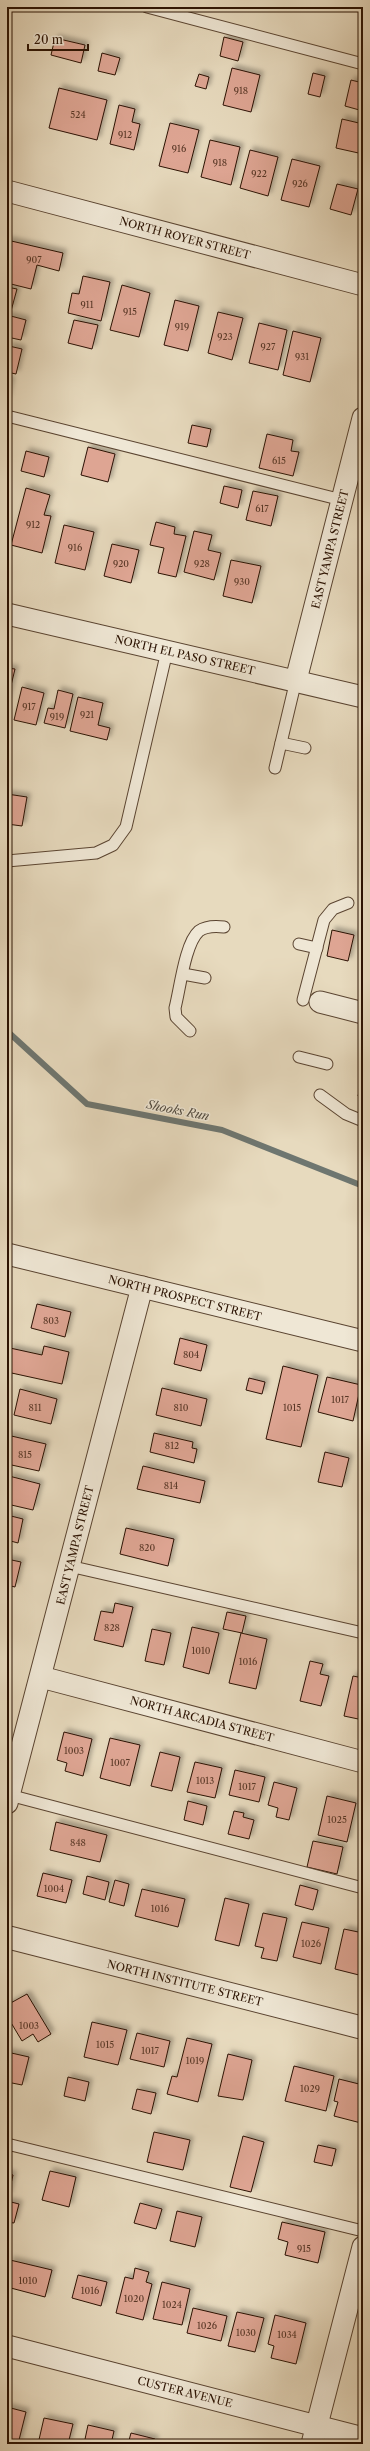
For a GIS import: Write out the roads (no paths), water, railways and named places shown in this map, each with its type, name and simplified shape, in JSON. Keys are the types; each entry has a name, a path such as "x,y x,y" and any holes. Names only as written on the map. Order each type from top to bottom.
{"street":[{"name":"NORTH ROYER STREET","path":"7,191 363,285"},
{"name":"EAST YAMPA STREET","path":"296,680 363,418"},
{"name":"NORTH EL PASO STREET","path":"7,614 296,680 363,697"},
{"path":"312,1001 363,1013"},
{"name":"NORTH PROSPECT STREET","path":"7,1254 363,1342"},
{"name":"EAST YAMPA STREET","path":"8,1799 142,1287"},
{"name":"NORTH ARCADIA STREET","path":"41,1677 363,1762"},
{"name":"NORTH INSTITUTE STREET","path":"7,1937 363,2028"},
{"path":"314,2435 363,2247"},
{"name":"CUSTER AVENUE","path":"7,2346 314,2435 363,2438"}],"lane":[{"path":"147,7 363,64"},
{"path":"7,416 342,500"},
{"path":"7,861 96,853 113,845 126,826 167,651"},
{"path":"275,768 296,680"},
{"path":"281,743 305,748"},
{"path":"312,1001 317,948 324,920 333,909 348,903"},
{"path":"190,1031 176,1017 175,1008 191,942 200,930 212,926 224,927"},
{"path":"299,944 317,948"},
{"path":"183,974 205,978"},
{"path":"299,1057 327,1064"},
{"path":"320,1095 346,1114 363,1122"},
{"path":"69,1566 363,1633"},
{"path":"8,1799 363,1888"},
{"path":"7,2144 363,2231"}],"waterway":[{"name":"Shooks Run","path":"7,1031 87,1104 222,1130 363,1186"}]}
